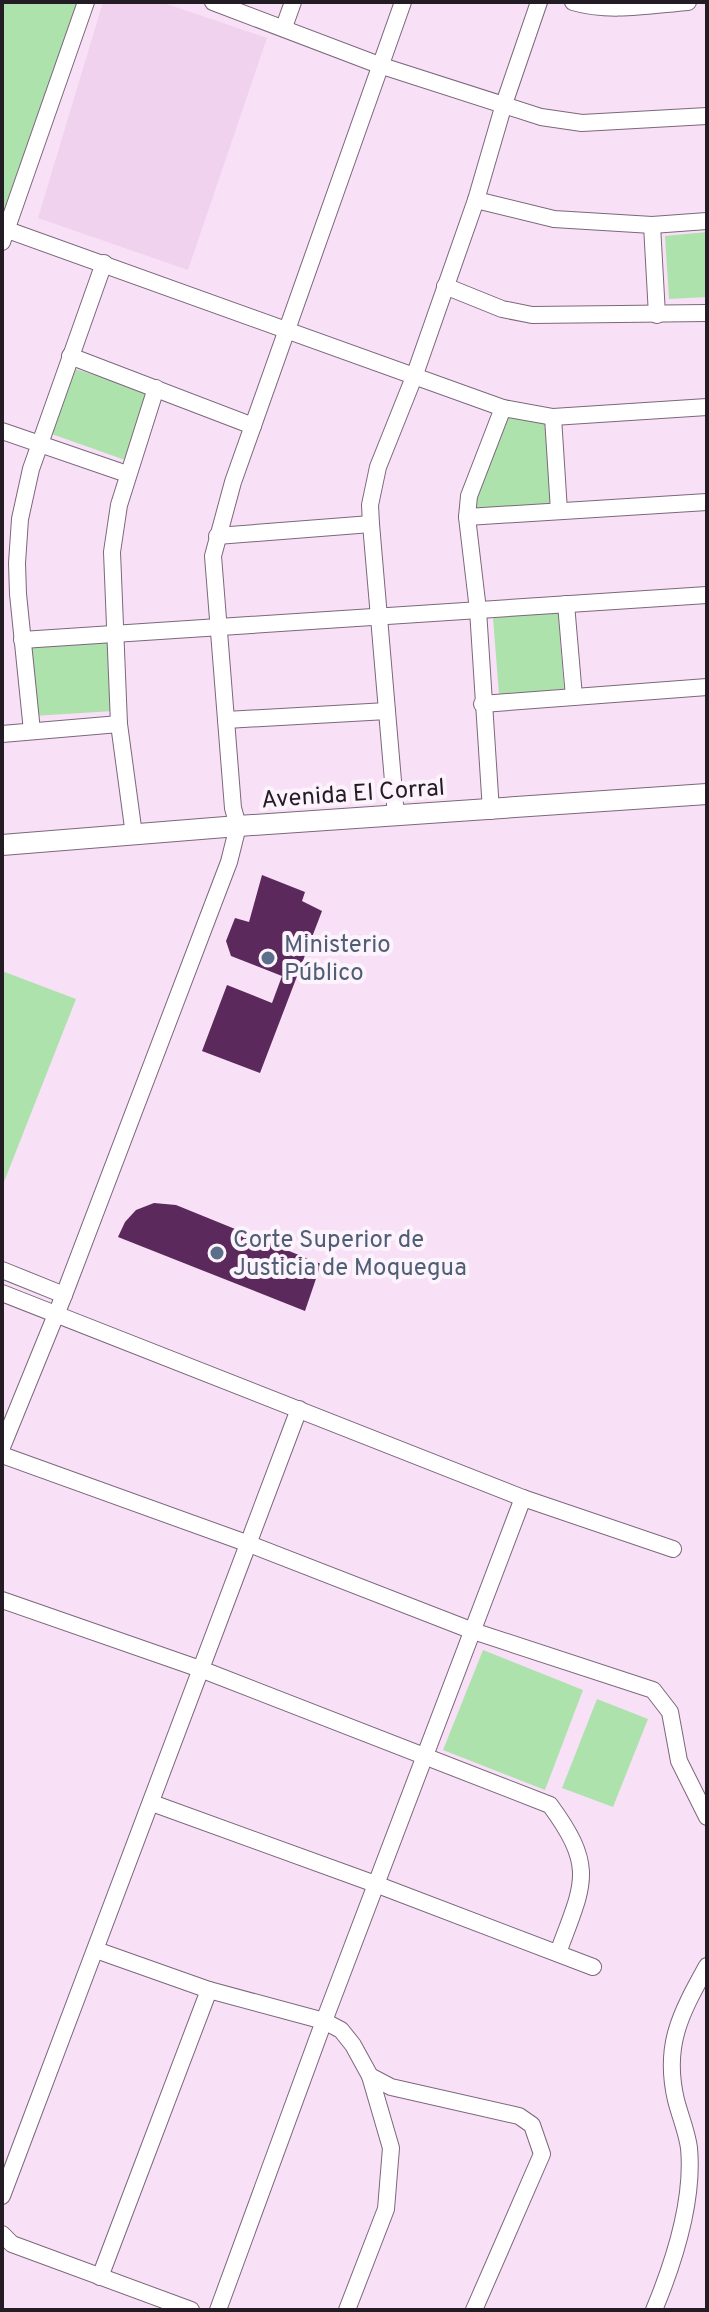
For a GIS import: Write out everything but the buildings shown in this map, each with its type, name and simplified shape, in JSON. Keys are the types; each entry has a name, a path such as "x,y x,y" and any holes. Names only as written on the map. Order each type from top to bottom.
{"street":[{"path":"86,2 3,233 104,263 503,408 553,417 707,407"},
{"path":"213,2 379,65 541,117 582,123 707,116"},
{"path":"284,27 293,2"},
{"path":"2,1447 64,1295 229,862 238,826 233,808 218,628 213,556 217,536 403,2"},
{"path":"396,816 370,505 378,467 414,377 476,200 504,104 539,2"},
{"path":"573,2 587,6 610,6 688,2"},
{"path":"476,200 554,219 652,225 707,221"},
{"path":"652,225 657,315"},
{"path":"32,731 17,563 20,519 40,444 104,263"},
{"path":"445,286 502,309 532,315 707,313"},
{"path":"70,356 253,426"},
{"path":"134,835 119,724 112,552 114,527 127,474 156,388"},
{"path":"491,811 478,610 467,517 469,496 503,408"},
{"path":"553,417 559,511"},
{"path":"2,431 127,474"},
{"path":"467,517 707,502"},
{"path":"217,536 371,524"},
{"path":"22,640 707,595"},
{"path":"566,604 574,697"},
{"path":"482,704 707,687"},
{"path":"226,720 387,711"},
{"path":"2,734 119,724"},
{"name":"Avenida El Corral","path":"2,845 707,794"},
{"path":"2,1270 64,1295"},
{"path":"2,1293 523,1498 673,1549"},
{"path":"2,2196 299,1409"},
{"path":"2,1455 249,1544 473,1631 653,1690 670,1712 679,1761 707,1817"},
{"path":"218,2310 523,1498"},
{"path":"2,1600 203,1670 550,1805 579,1851 583,1876 558,1953"},
{"path":"152,1803 593,1967"},
{"path":"96,1950 209,1990 324,2021 341,2030 353,2045 370,2076 391,2148 386,2209 347,2310"},
{"path":"654,2310 678,2238 689,2186 689,2146 675,2098 671,2064 674,2033 687,2001 707,1966"},
{"path":"100,2277 209,1990"},
{"path":"370,2076 391,2087 519,2116 532,2125 540,2140 542,2154 474,2310"},
{"path":"2,2234 12,2244 191,2310"}],"shaded area":[{"path":"103,2 161,2 267,38 188,270 38,218"}],"green space":[{"path":"2,2 78,2 2,215"},
{"path":"707,232 707,297 669,299 665,236"},
{"path":"72,368 148,392 125,460 49,433"},
{"path":"506,417 546,424 552,508 473,513 474,502"},
{"path":"558,611 564,689 499,695 493,618"},
{"path":"109,642 113,711 33,716 26,648"},
{"path":"2,971 76,999 2,1187"},
{"path":"483,1650 583,1690 545,1790 443,1750"},
{"path":"597,1699 648,1719 613,1807 562,1788"}],"place":[{"name":"Ministerio Público","path":"268,958"},
{"name":"Corte Superior de Justicia de Moquegua","path":"217,1253"}]}
